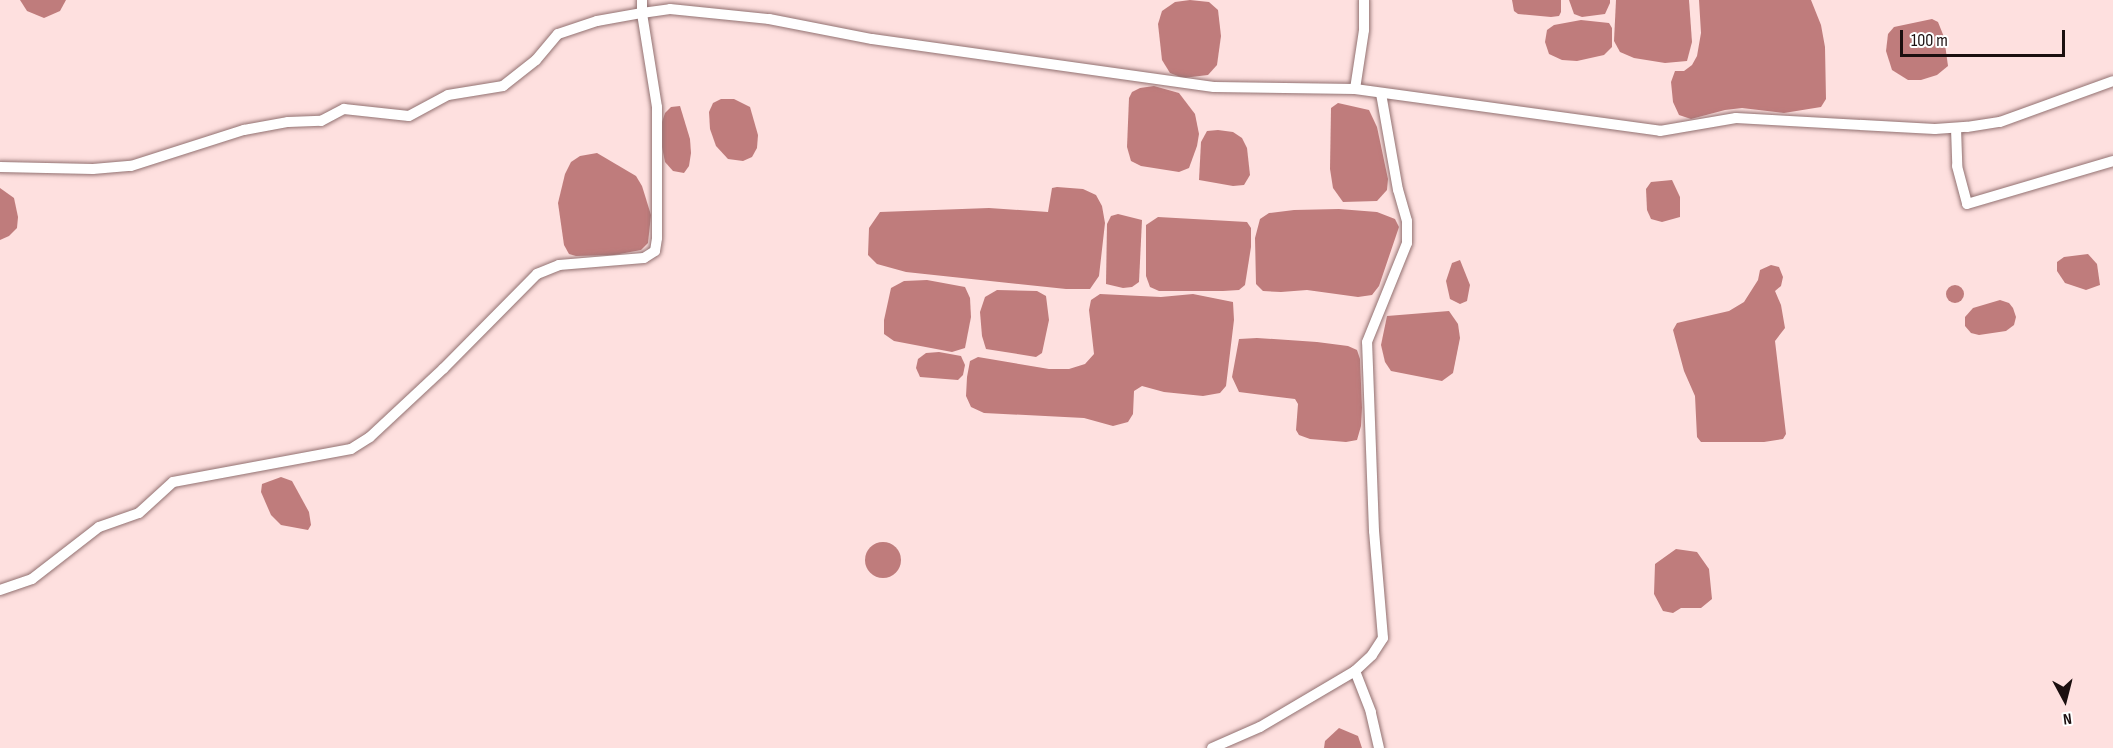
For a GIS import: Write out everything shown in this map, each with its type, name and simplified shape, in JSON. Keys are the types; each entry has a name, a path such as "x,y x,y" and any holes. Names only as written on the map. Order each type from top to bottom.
{"street":[{"path":"0,590 32,579 99,527 139,513 173,482 351,449 370,437 403,407 537,273 559,265 644,258 655,251 657,238 657,107 642,13 642,0"},
{"path":"1355,89 1364,30 1364,0"},
{"path":"0,167 93,169 131,166 244,130 288,122 321,121 344,109 409,116 448,95 503,86 536,60 558,34 597,21 670,9 769,19 872,39 1214,87 1355,89 1381,94 1456,101 1659,131 1736,118 1956,128 2000,122 2113,81"},
{"path":"1212,748 1260,727 1355,671 1383,638 1374,531 1367,342 1407,243 1407,221 1398,190 1381,94"},
{"path":"1956,128 1957,166 1967,204 2113,161"},
{"path":"1355,671 1371,712 1378,748"}],"shaded area":[{"path":"20,0 66,0 60,11 44,18 27,11"},
{"path":"1190,0 1209,2 1218,10 1221,36 1217,65 1208,75 1183,78 1170,73 1162,60 1158,24 1162,11 1175,2"},
{"path":"1512,0 1561,0 1561,12 1559,16 1551,17 1518,14 1514,11"},
{"path":"1569,0 1610,0 1610,3 1605,14 1582,17 1574,14"},
{"path":"1616,0 1689,0 1692,42 1687,61 1665,63 1634,58 1620,52 1614,41"},
{"path":"1699,0 1811,0 1821,25 1825,47 1826,99 1821,107 1784,113 1742,108 1691,119 1679,115 1673,102 1671,82 1675,71 1684,71 1692,65 1697,56 1701,33"},
{"path":"1932,19 1938,22 1944,37 1948,66 1937,75 1921,80 1908,80 1892,70 1886,51 1888,34 1894,27"},
{"path":"1581,20 1609,23 1612,28 1612,47 1604,55 1577,61 1562,60 1549,54 1545,42 1547,30 1554,25"},
{"path":"1154,86 1179,93 1195,114 1199,134 1197,146 1189,168 1179,172 1141,166 1131,161 1127,147 1129,98 1132,92 1140,88"},
{"path":"721,99 734,99 750,107 758,135 757,148 752,157 743,161 728,159 716,146 710,129 709,112 713,103"},
{"path":"1338,103 1369,110 1377,127 1388,179 1387,190 1377,201 1343,202 1333,188 1330,169 1331,108"},
{"path":"680,106 690,139 691,153 689,166 684,173 673,171 665,162 662,147 661,125 665,113 671,107"},
{"path":"1207,131 1233,132 1242,138 1247,148 1250,175 1244,185 1233,186 1199,180 1201,142"},
{"path":"597,153 636,176 642,186 651,215 648,243 641,250 614,255 576,256 569,254 564,245 558,203 565,174 571,162 580,156"},
{"path":"1672,180 1680,197 1680,217 1662,222 1651,219 1647,210 1646,189 1651,182"},
{"path":"0,188 14,198 18,217 17,228 9,236 0,240"},
{"path":"1052,188 1083,189 1096,195 1102,206 1105,223 1099,276 1090,289 1066,289 906,272 877,264 868,255 869,228 880,212 989,208 1048,212"},
{"path":"1339,209 1377,212 1395,219 1399,227 1379,286 1372,295 1358,297 1307,290 1263,291 1256,284 1255,238 1260,219 1269,213"},
{"path":"1118,214 1142,220 1139,282 1132,287 1123,288 1106,284 1107,224 1111,216"},
{"path":"1158,217 1247,222 1251,228 1251,247 1245,285 1239,290 1223,291 1159,291 1150,287 1146,276 1146,225"},
{"path":"2088,254 2097,264 2100,285 2086,290 2065,283 2057,271 2057,262 2064,257"},
{"path":"1460,260 1470,285 1467,301 1460,304 1450,299 1446,281 1452,263"},
{"path":"1771,265 1779,267 1783,277 1781,286 1775,291 1781,305 1785,328 1775,341 1786,434 1783,439 1764,442 1701,442 1697,437 1695,396 1684,371 1673,330 1677,323 1729,311 1744,302 1758,280 1760,270"},
{"path":"927,280 965,287 970,298 971,317 965,348 952,352 894,341 884,334 884,320 891,288 904,281"},
{"path":"1955,285 1961,288 1964,294 1961,300 1955,303 1949,300 1946,294 1949,288"},
{"path":"997,290 1037,291 1046,296 1049,320 1042,353 1036,357 986,349 982,336 980,312 985,297"},
{"path":"1100,294 1161,297 1193,294 1233,302 1234,320 1226,386 1220,393 1203,396 1164,392 1142,386 1134,391 1133,414 1128,422 1113,426 1084,418 984,413 971,407 966,396 967,377 970,361 978,357 1049,369 1069,369 1085,364 1094,354 1089,310 1091,300"},
{"path":"2000,300 2009,303 2013,308 2016,317 2014,325 2006,331 1979,335 1971,333 1965,326 1965,317 1973,308"},
{"path":"1449,311 1458,324 1460,338 1453,373 1442,381 1391,371 1385,362 1381,345 1387,316"},
{"path":"1239,339 1317,342 1348,346 1357,350 1360,359 1362,408 1357,440 1346,442 1310,439 1299,435 1296,430 1298,404 1295,399 1239,392 1232,377"},
{"path":"939,352 961,356 965,365 963,375 958,380 920,377 916,368 918,359 926,353"},
{"path":"281,477 292,481 309,512 311,525 308,530 281,525 271,515 261,492 262,484"},
{"path":"883,542 895,548 901,560 895,572 883,578 871,572 865,560 871,548"},
{"path":"1676,549 1697,552 1709,569 1712,599 1701,608 1681,608 1673,613 1663,611 1654,594 1655,564"},
{"path":"1339,728 1358,736 1362,748 1324,748 1325,741"}]}
